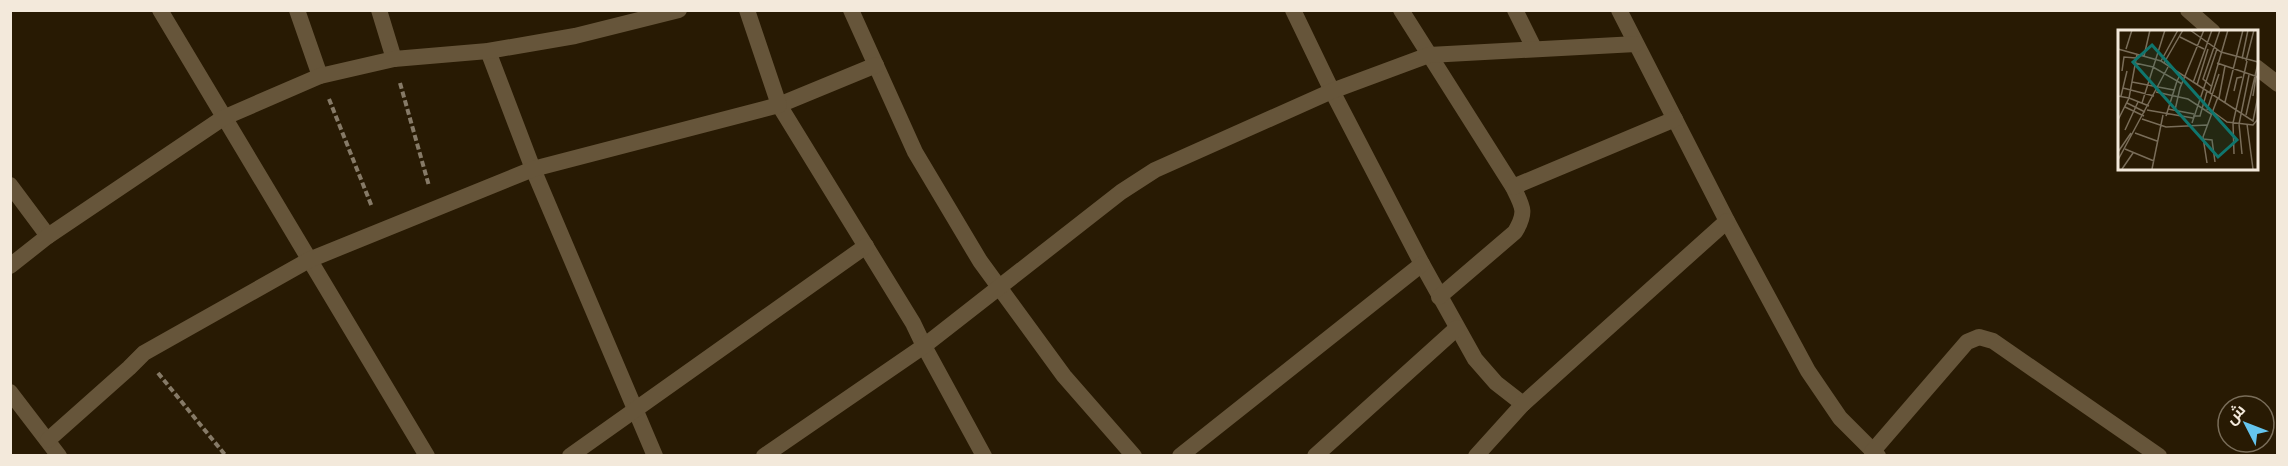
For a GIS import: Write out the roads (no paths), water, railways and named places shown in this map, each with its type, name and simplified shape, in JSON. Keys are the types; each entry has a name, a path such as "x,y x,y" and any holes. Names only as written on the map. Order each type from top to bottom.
{"street":[{"path":"297,10 320,76"},
{"path":"379,10 394,59"},
{"path":"10,266 48,236 223,118 320,76 394,59 488,51 575,36 679,10"},
{"path":"747,10 779,105 913,323 984,456"},
{"path":"851,10 915,152 980,261 1064,376 1134,456"},
{"path":"1293,10 1332,91 1439,297 1475,359 1496,383 1523,404"},
{"path":"1401,10 1524,208 1522,219 1515,232 1439,297"},
{"path":"1515,10 1534,48"},
{"path":"1619,10 1727,221 1808,371 1840,418 1875,454 1967,342 1979,337 1993,340 2159,456"},
{"path":"2188,10 2211,30"},
{"path":"160,11 427,456"},
{"path":"764,456 924,346 1121,192 1155,170 1332,91 1430,55 1636,44"},
{"path":"488,51 533,169 655,456"},
{"path":"48,440 144,353 309,260 533,169 779,105 876,65"},
{"path":"2258,69 2277,84"},
{"path":"1513,187 1675,119"},
{"path":"10,185 48,236"},
{"path":"1476,456 1523,404 1727,221"},
{"path":"570,456 866,246"},
{"path":"1180,456 1422,264"},
{"path":"1315,456 1457,328"},
{"path":"10,392 59,456"}]}
